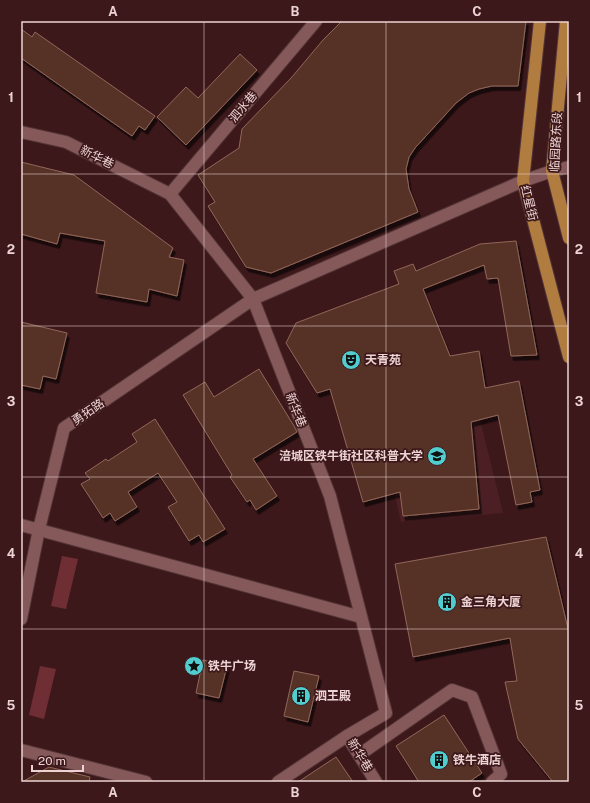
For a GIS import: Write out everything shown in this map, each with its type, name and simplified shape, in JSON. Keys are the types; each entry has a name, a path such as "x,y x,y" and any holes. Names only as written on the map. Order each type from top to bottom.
{"main road":[{"name":"红星街","path":"540,21 523,181 569,357"},
{"name":"临园路东段","path":"566,21 552,171 569,238"}],"street":[{"name":"泗水巷","path":"170,194 316,21"},
{"name":"新华巷","path":"21,132 66,142 170,194 253,299 330,496 386,713 347,736 376,782"},
{"name":"勇拓路","path":"21,619 39,529 64,428 253,299 523,181 569,167"},
{"path":"21,525 361,617"},
{"path":"359,755 452,690 472,696 501,774 492,782"},
{"path":"278,782 347,736"},
{"path":"21,750 146,782"}],"shaded area":[{"name":"涪城区铁牛街社区科普大学","path":"469,374 503,513 401,522 372,399"},
{"path":"62,556 78,559 66,609 51,606"},
{"path":"40,666 56,669 44,719 29,715"}],"building":[{"path":"342,21 526,21 518,86 492,86 469,93 456,103 415,148 409,157 406,169 409,189 418,212 271,273 246,267 208,206 215,202 198,175 239,148 242,129 292,77 323,40"},
{"path":"21,29 32,37 35,32 155,116 145,130 139,126 132,136 21,58"},
{"path":"240,54 257,70 186,145 157,117 186,87 198,98"},
{"path":"21,162 74,175 173,248 169,257 184,260 177,296 149,289 147,302 96,293 105,241 60,233 57,244 21,234"},
{"path":"516,241 537,355 511,356 498,278 487,279 484,265 423,289 450,356 479,351 485,388 519,381 540,490 530,492 532,502 516,505 498,415 471,422 479,509 403,516 400,492 363,502 330,389 317,393 286,343 296,323 399,284 394,271 413,264 416,271 480,244"},
{"path":"21,322 67,333 56,379 43,376 40,389 21,385"},
{"path":"259,369 297,432 253,459 277,496 256,510 250,500 247,502 230,477 232,475 183,395 205,382 214,397"},
{"path":"155,419 225,529 203,542 199,535 189,541 168,507 177,502 158,473 128,492 137,507 115,521 110,513 103,518 81,484 90,479 85,473 106,459 108,461 137,442 132,434"},
{"path":"546,537 569,633 569,782 553,782 518,739 505,682 517,681 510,638 413,657 395,564"},
{"path":"203,660 227,666 219,698 196,693"},
{"name":"泗王殿","path":"294,671 319,676 308,722 284,716"},
{"name":"铁牛酒店","path":"444,715 482,773 469,782 419,782 396,746"},
{"path":"336,757 353,782 298,782"},
{"path":"49,767 90,777 89,782 22,782"}],"place":[{"name":"天青苑","path":"351,360"},
{"name":"涪城区铁牛街社区科普大学","path":"437,456"},
{"name":"金三角大厦","path":"447,602"},
{"name":"铁牛广场","path":"194,666"},
{"name":"泗王殿","path":"301,696"},
{"name":"铁牛酒店","path":"439,760"}]}
